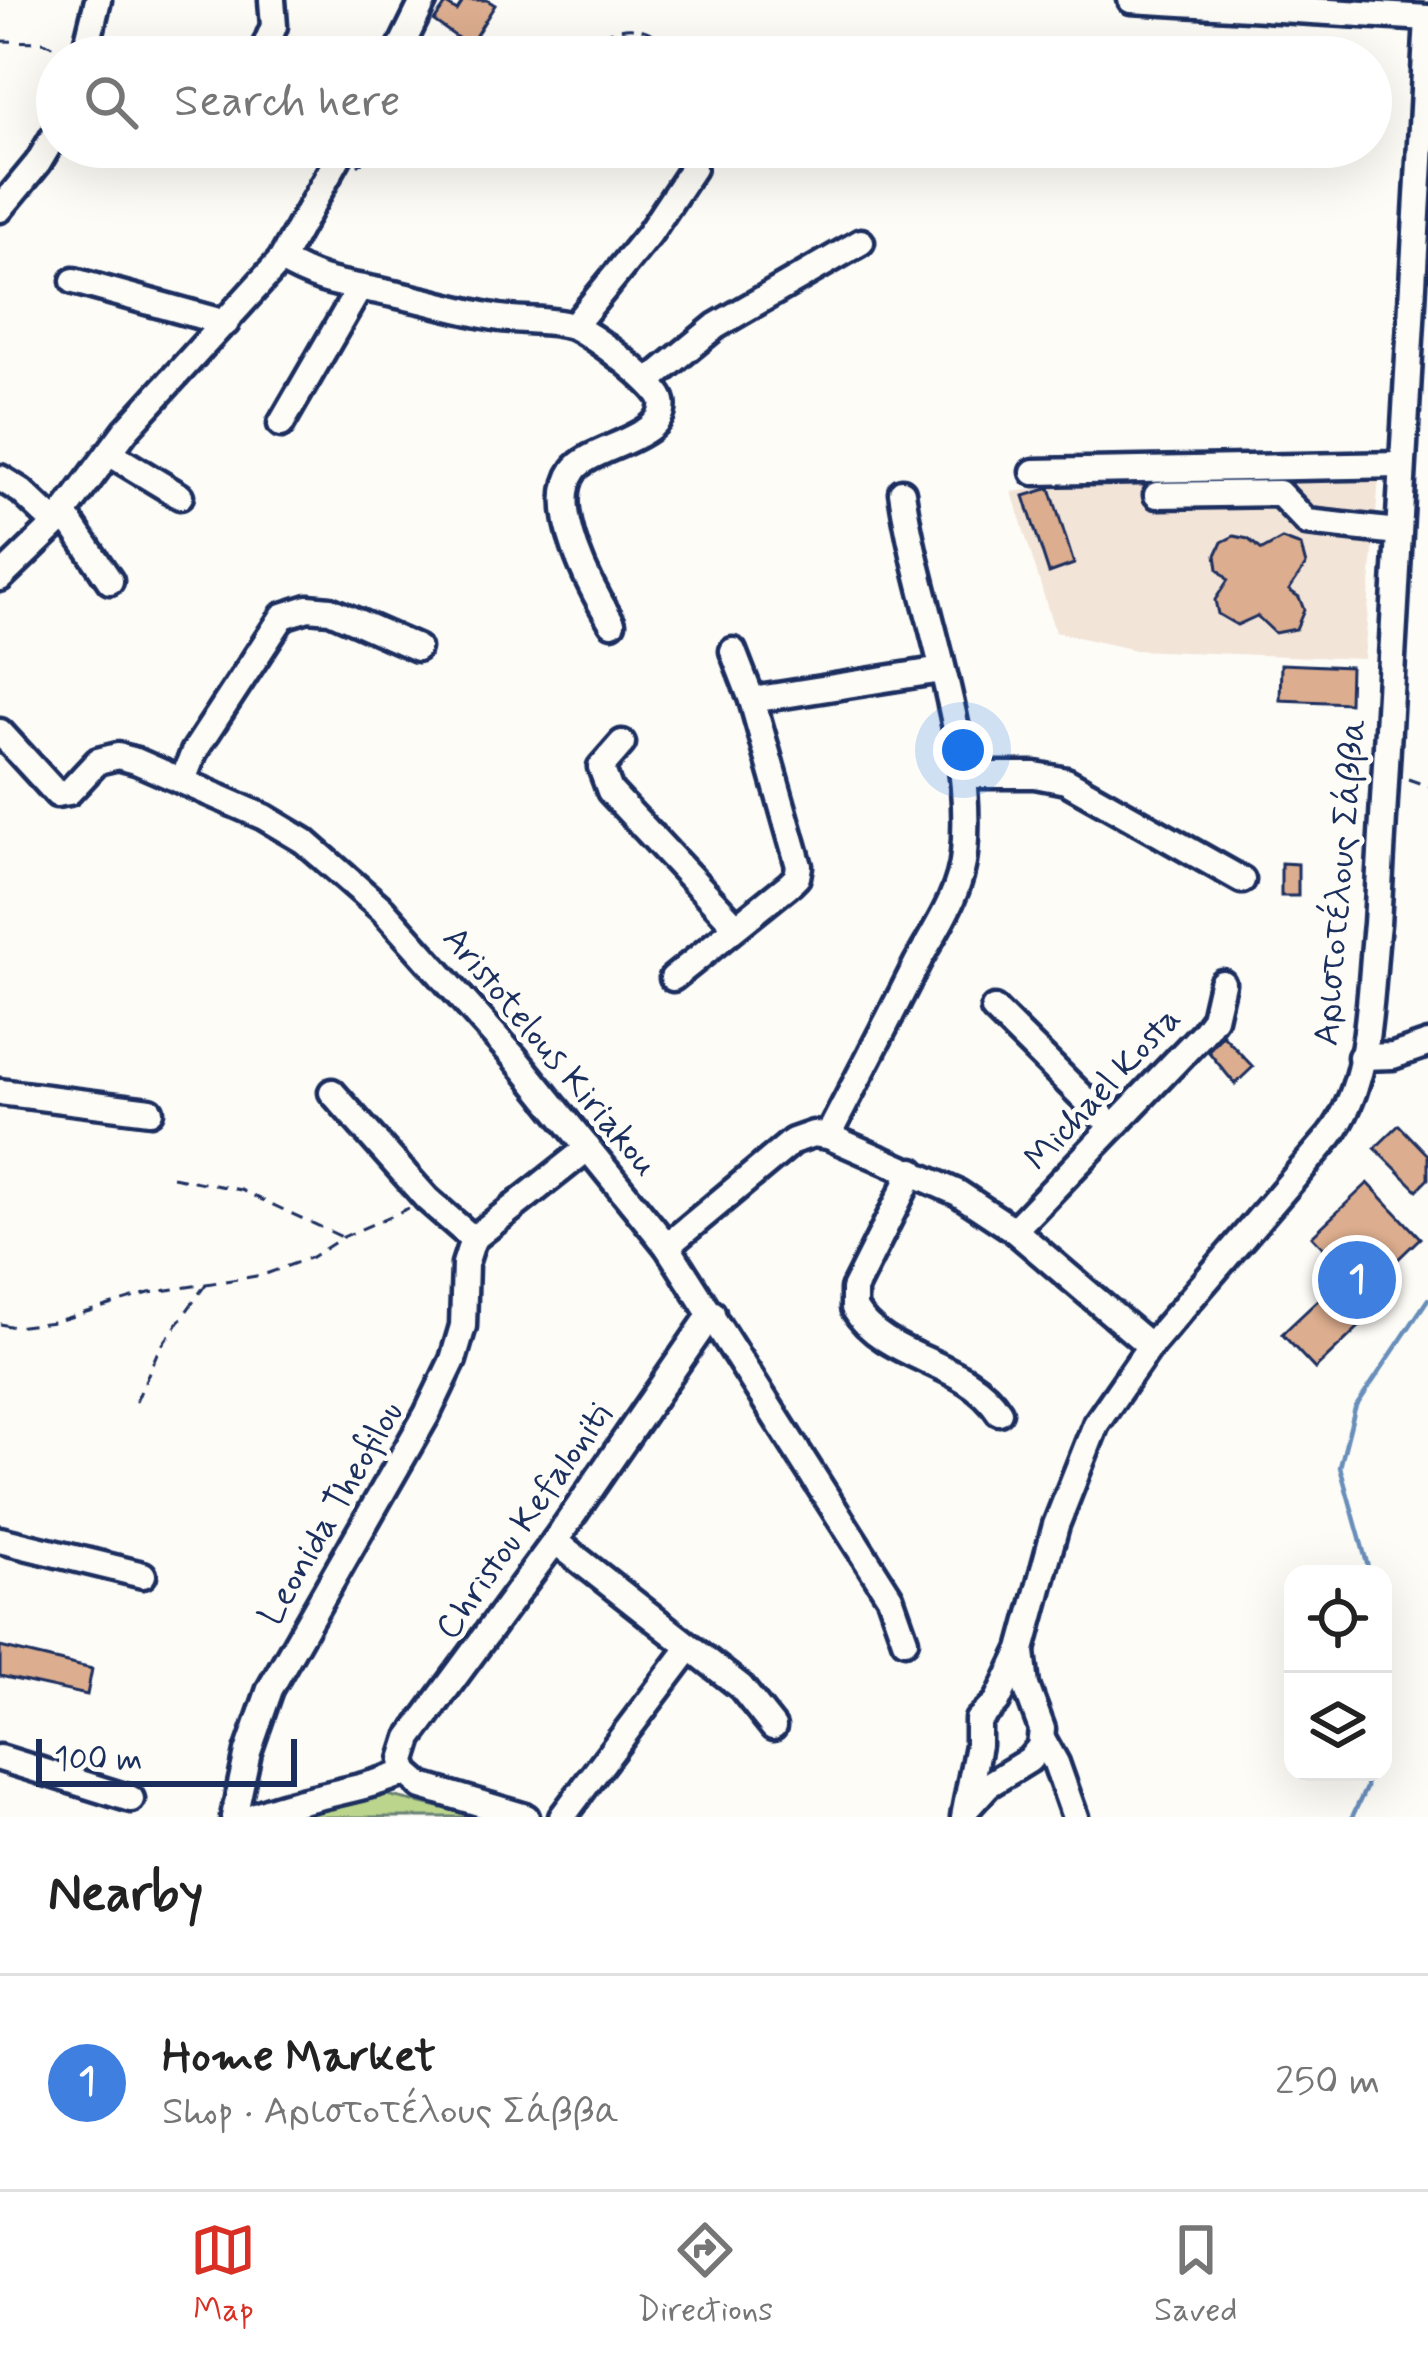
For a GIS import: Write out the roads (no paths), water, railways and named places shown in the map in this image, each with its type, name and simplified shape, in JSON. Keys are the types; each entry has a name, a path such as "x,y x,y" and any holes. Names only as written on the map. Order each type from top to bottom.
{"street":[{"path":"81,36 98,0"},
{"path":"270,36 272,0"},
{"path":"406,36 424,0"},
{"path":"1131,0 1428,18"},
{"name":"Αριστοτέλους Σάββα","path":"966,1813 978,1720 997,1702 1022,1650 1056,1525 1096,1424 1150,1346 1342,1120 1361,1057 1377,924 1428,18"},
{"path":"0,209 36,165"},
{"path":"0,578 60,518 109,453 281,260 332,168"},
{"path":"574,326 650,234 693,168"},
{"path":"649,381 716,326 861,242"},
{"path":"281,260 314,278 449,310 574,326 649,381 661,397 661,414 655,422 633,438 581,462 567,488 570,532 579,560 612,623"},
{"path":"74,281 226,323"},
{"path":"281,424 359,289"},
{"path":"109,453 180,496"},
{"path":"1034,472 1401,465"},
{"path":"0,478 60,518 110,581"},
{"path":"828,1136 958,879 964,855 963,776 902,492"},
{"path":"1157,494 1279,493 1307,522 1398,532"},
{"path":"183,780 194,752 283,616 308,608 329,610 417,649"},
{"path":"673,978 797,877 800,866 733,651"},
{"path":"752,700 942,670"},
{"name":"Aristotelous Kiriakou","path":"0,732 57,794 69,792 98,761 108,757 136,761 264,817 304,842 383,910 434,963 667,1246 890,1597 905,1640"},
{"path":"622,743 601,767 610,791 736,926"},
{"path":"963,776 1035,775 1066,781 1243,880"},
{"name":"Michael Kosta","path":"1014,1231 1203,1033 1214,1018 1222,983"},
{"path":"994,1009 1113,1127"},
{"path":"1361,1057 1393,1056 1428,1044"},
{"path":"0,1092 150,1111"},
{"path":"332,1092 427,1198 473,1239 588,1148"},
{"path":"667,1246 793,1141 813,1134 828,1136 958,1192 1014,1231 1150,1346"},
{"path":"913,1171 854,1289 854,1308 870,1328 980,1389 999,1412"},
{"name":"Leonida Theofilou","path":"234,1817 248,1752 270,1689 453,1360 463,1326 465,1264 473,1239"},
{"name":"Christou Kefaloniti","path":"406,1772 403,1760 410,1738 555,1541 712,1313"},
{"path":"0,1540 143,1575"},
{"path":"555,1541 741,1688 773,1726"},
{"path":"575,1812 690,1647"},
{"name":"Αριστοτέλους Σάββα","path":"966,1813 988,1785 1035,1754 1039,1726 1026,1686 1022,1650"},
{"path":"997,1702 1014,1700 1039,1726 1072,1807"},
{"path":"978,1745 995,1764 1017,1765 1047,1777 1072,1807"},
{"path":"0,1758 131,1799"},
{"path":"251,1817 406,1772 422,1786 526,1817"}],"waterway":[{"path":"1367,1565 1340,1467 1355,1408 1428,1299"},
{"path":"1352,1817 1366,1781"}],"place":[{"name":"Home Market","path":"1357,1280"}]}
